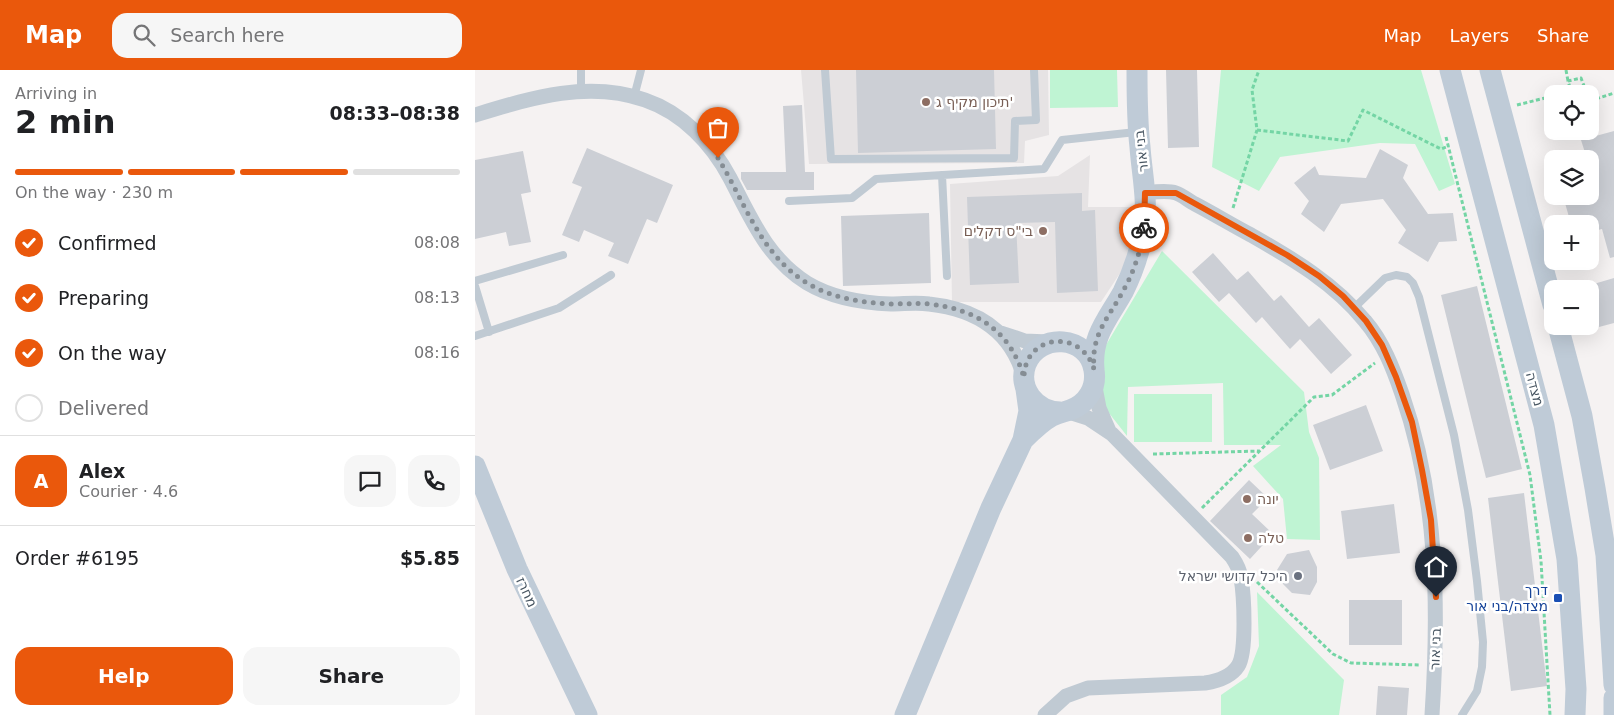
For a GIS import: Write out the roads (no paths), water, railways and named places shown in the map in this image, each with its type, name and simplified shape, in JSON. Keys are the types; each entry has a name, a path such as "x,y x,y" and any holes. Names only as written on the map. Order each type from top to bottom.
{"main road":[{"name":"בני אור","path":"1137,70 1138,132 1145,193"},
{"name":"מצדה","path":"1450,70 1544,425 1567,559 1576,689 1575,715"},
{"path":"1490,70 1546,280"},
{"path":"1023,440 1037,427 1063,412 1077,407 1085,401 1091,392 1096,343 1105,320 1123,291 1136,262 1146,211 1145,193"},
{"path":"905,715 994,500 1023,440 1029,411 1025,383 1025,366 1033,352 1042,346 1085,334 1105,320"},
{"path":"1560,335 1582,416 1595,488 1605,555 1614,685"},
{"path":"1058,342 1074,344 1083,351 1090,359 1094,375"},
{"path":"1025,383 1031,398 1039,406 1063,412"},
{"name":"מחרז","path":"475,466 517,569 587,715"},
{"path":"1614,698 1614,715"}],"street":[{"path":"475,115 526,99 562,93 613,93 647,101 669,111 688,124 704,140 729,177 747,214 767,246 786,267 808,284 825,292 867,302 931,304 953,308 974,316 1000,332 1025,341 1058,342"},
{"name":"בני אור","path":"1145,193 1176,193 1287,255 1319,276 1343,296 1366,321 1382,345 1412,422 1431,520 1436,612 1432,715"},
{"path":"1000,332 1015,354 1025,383"},
{"path":"1045,715 1066,696 1087,688 1214,682 1229,676 1234,671 1241,659 1244,642 1241,577 1236,563 1227,551 1112,434 1105,424 1099,408 1094,375"},
{"path":"1063,412 1088,418 1112,434"}],"lane":[{"path":"581,70 581,92"},
{"path":"634,97 641,70"},
{"path":"825,70 831,159 840,159 1014,158 1015,120 1036,120 1034,70"},
{"path":"789,200 853,198 876,179 1044,169 1062,140 1138,132"},
{"path":"942,175 947,276"},
{"path":"475,281 563,255"},
{"path":"475,336 559,308 611,275"},
{"path":"1354,308 1385,278 1396,275 1407,277 1413,283 1419,297 1453,435 1468,510 1477,581 1483,642 1482,667 1477,691 1462,715"},
{"path":"475,286 489,332"}],"place":[{"name":"תיכון מקיף ג'","path":"926,102"},
{"name":"בי\"ס דקלים","path":"1043,231"},
{"name":"יונה","path":"1247,499"},
{"name":"טלה","path":"1248,538"},
{"name":"היכל קדושי ישראל","path":"1298,576"},
{"name":"דרך מצדה/בני אור","path":"1558,598"}]}
